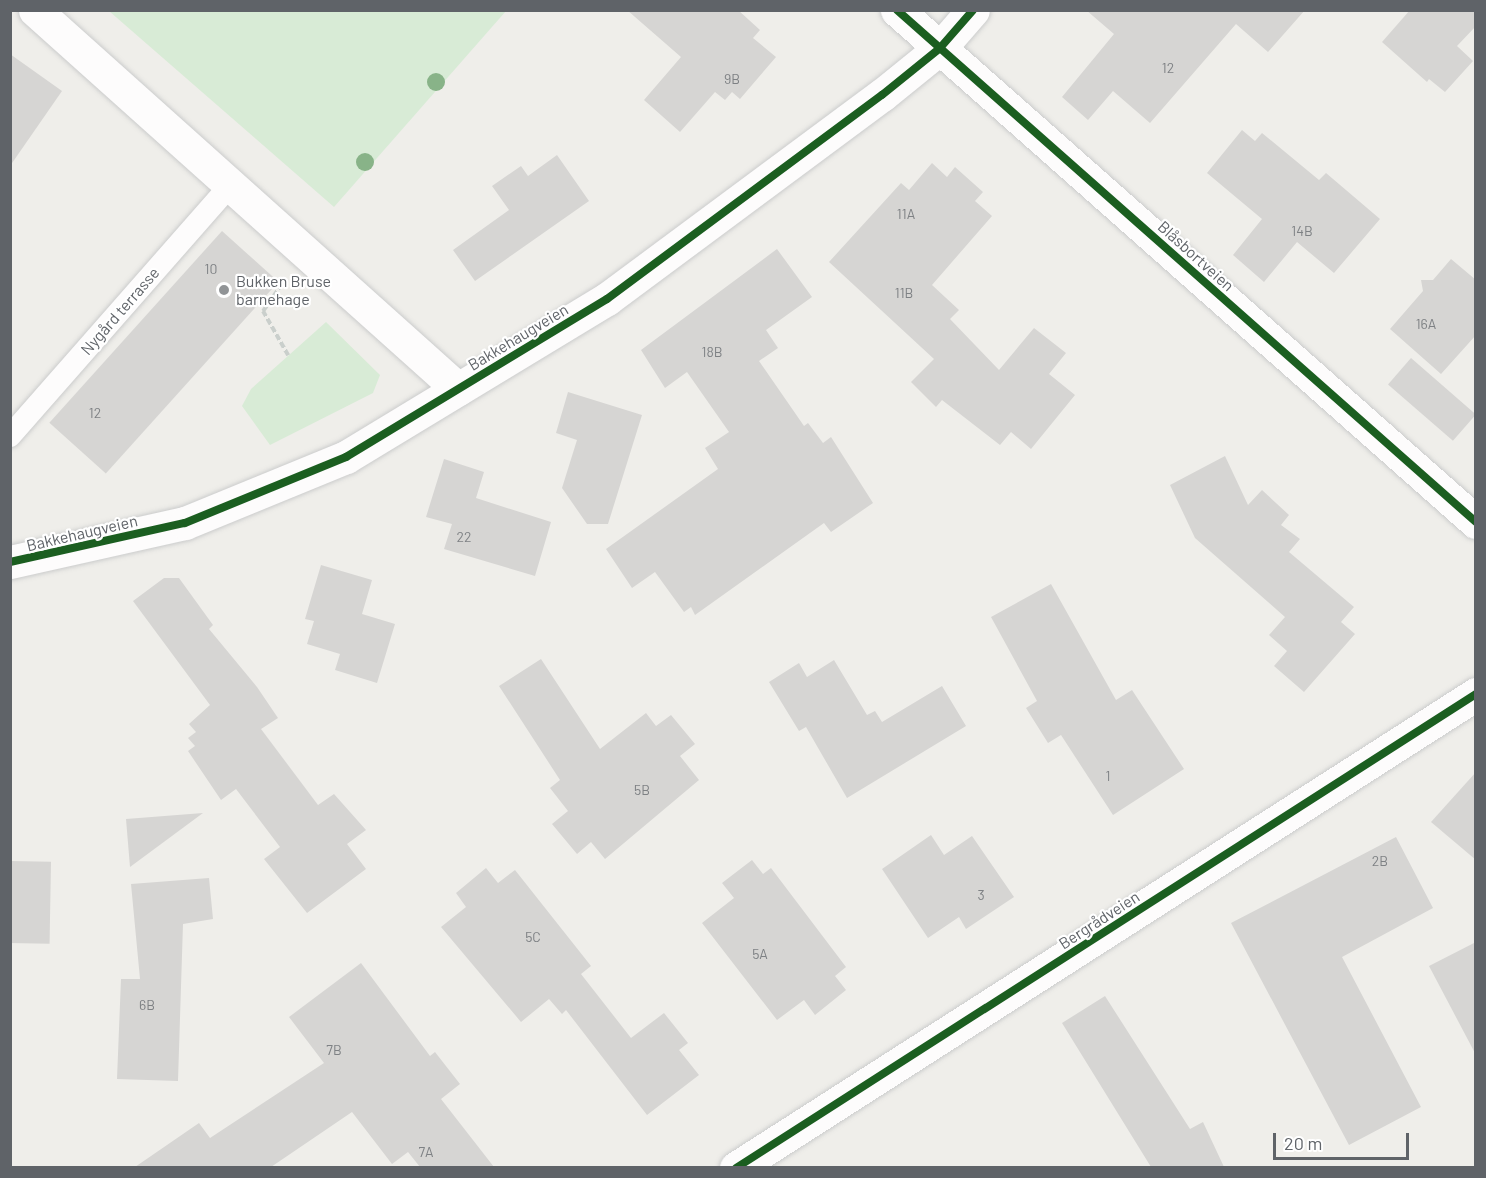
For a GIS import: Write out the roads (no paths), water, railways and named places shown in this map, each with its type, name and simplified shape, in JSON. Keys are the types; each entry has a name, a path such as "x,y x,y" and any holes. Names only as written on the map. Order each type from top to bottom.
{"street":[{"path":"34,10 458,388"},
{"name":"Blåsbortveien","path":"897,10 1476,522"},
{"name":"Bakkehaugveien","path":"10,562 185,523 258,496 346,457 607,299 882,95 940,48 973,10"},
{"name":"Bergrådveien","path":"736,1167 1476,694"}],"lane":[{"name":"Nygård terrasse","path":"10,436 230,186"}],"place":[{"name":"Bukken Bruse barnehage","path":"224,290"}]}
